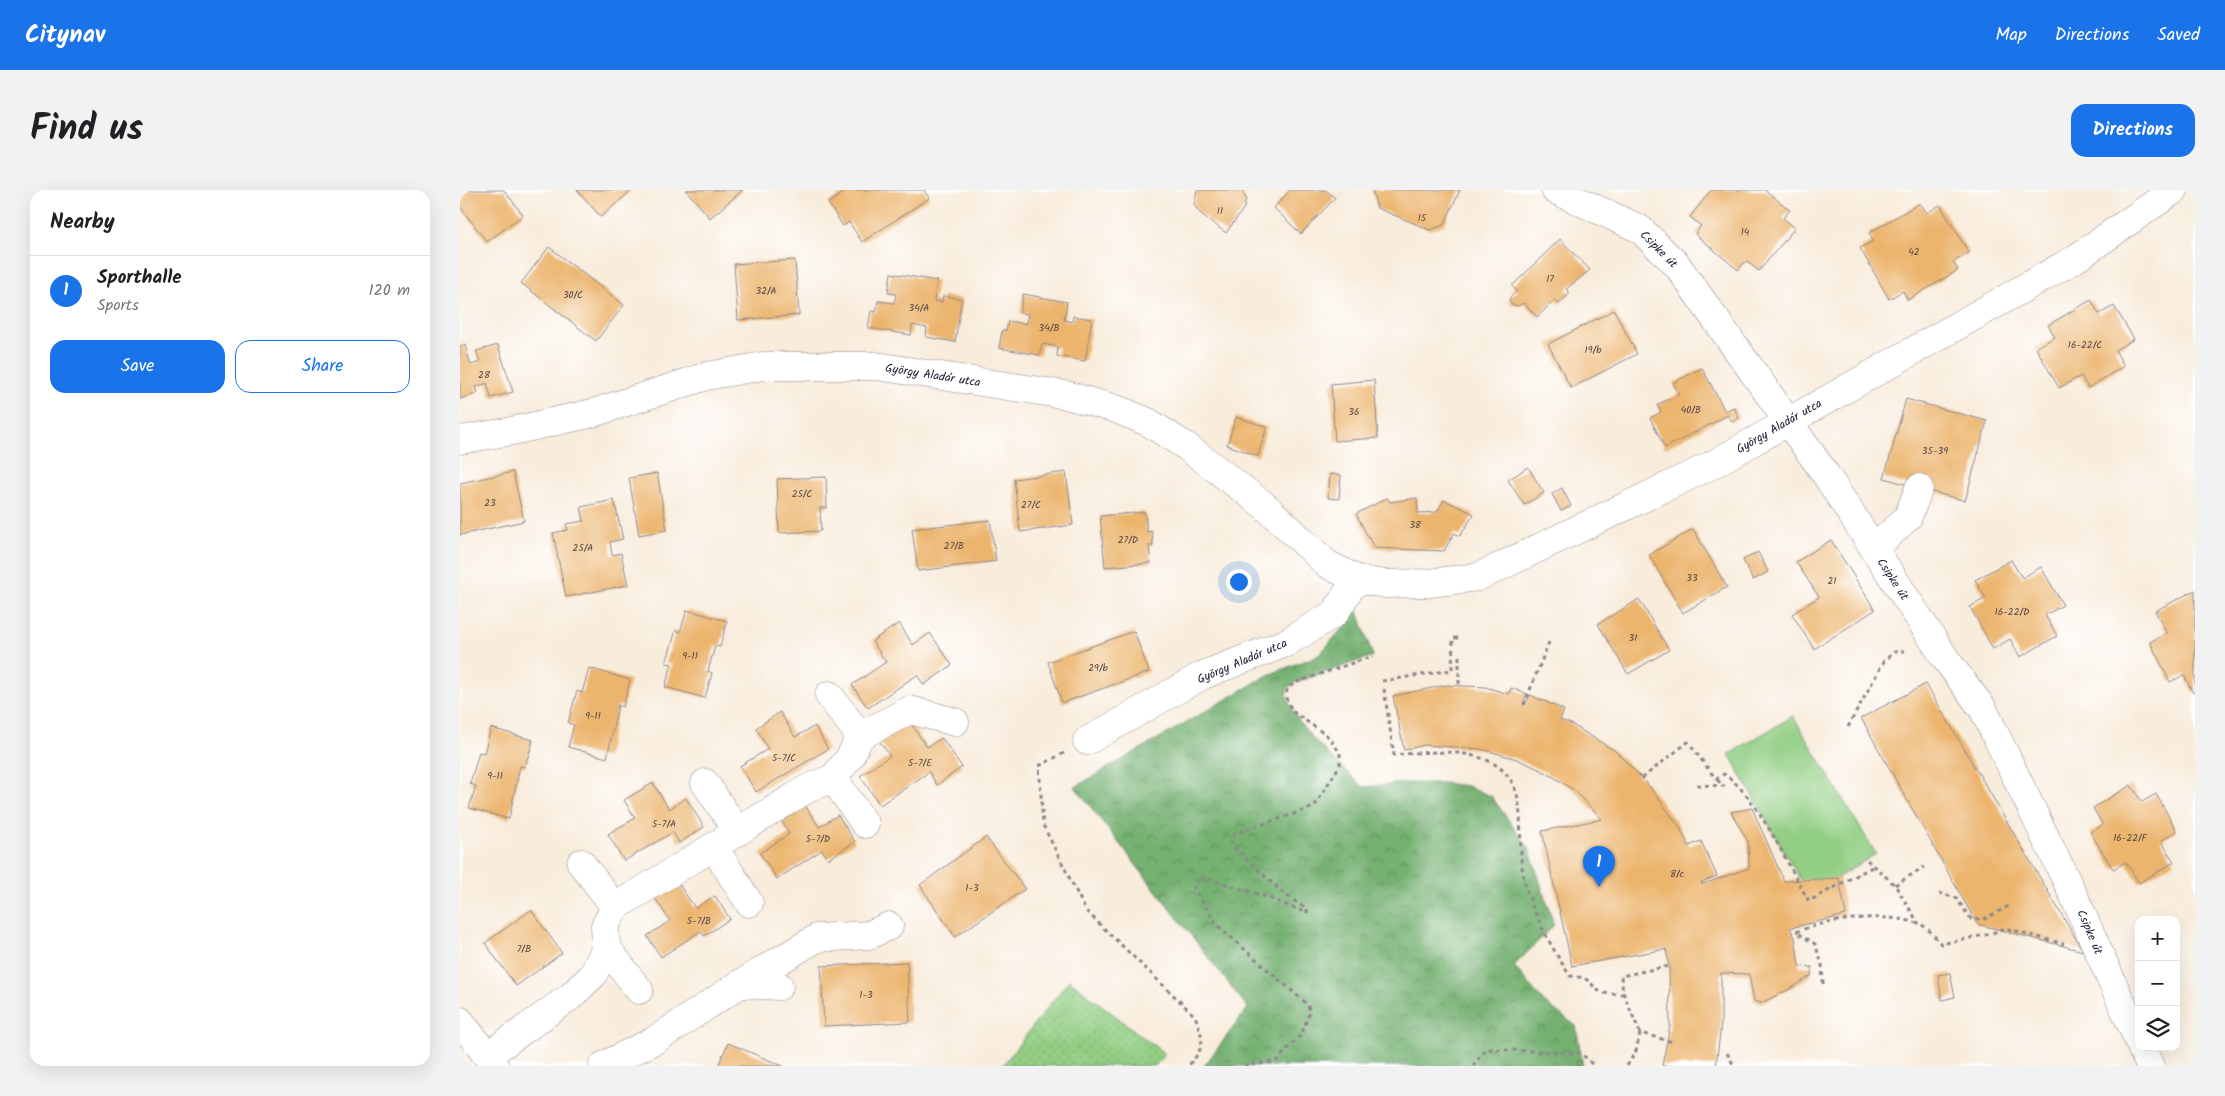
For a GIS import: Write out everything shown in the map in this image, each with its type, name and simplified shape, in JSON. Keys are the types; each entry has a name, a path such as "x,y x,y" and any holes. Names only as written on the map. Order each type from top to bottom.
{"street":[{"name":"Csipke út","path":"1556,190 1640,229 1671,259 1826,475 1944,658 1983,709 2072,892 2135,1033"},
{"name":"György Aladár utca","path":"460,440 512,431 593,413 707,376 763,366 876,366 1066,395 1116,409 1148,422 1188,447 1265,506 1328,564 1356,579 1385,584 1430,583 1478,577 1710,466 2075,259 2174,190"},
{"path":"1874,549 1908,517 1919,488"},
{"name":"György Aladár utca","path":"1087,741 1203,675 1286,643 1335,614 1356,579"},
{"path":"829,695 860,736"},
{"path":"460,1021 491,1061 570,997 593,975 606,947 605,926 616,907 807,789 833,778 850,756 860,736 910,710 955,722"},
{"path":"833,778 865,824"},
{"path":"705,783 738,832"},
{"path":"714,847 749,903"},
{"path":"581,863 616,907"},
{"path":"603,1066 655,1040 740,984 816,938 869,935 888,926"},
{"path":"606,947 639,990"},
{"path":"740,984 778,986"},
{"path":"2143,1051 2150,1066"}],"path":[{"path":"1382,682 1452,670 1453,638 1461,638"},
{"path":"1524,705 1549,642"},
{"path":"1848,727 1884,661 1894,652 1904,651"},
{"path":"1244,1066 1278,1061 1302,1033 1310,1010 1307,1004 1218,926 1194,889 1194,883 1199,877 1203,877 1264,896 1307,913 1307,909 1284,894 1231,844 1231,840 1237,833 1314,807 1340,765 1340,754 1336,745 1324,733 1292,712 1286,698 1287,689 1294,683 1373,656"},
{"path":"1459,656 1459,684"},
{"path":"1384,690 1394,754 1446,750 1460,752 1496,767 1510,781 1516,792 1520,809 1521,859 1525,881 1551,946 1570,976 1582,976 1591,981 1603,993 1624,994"},
{"path":"1642,778 1688,742 1716,779 1724,786 1697,786"},
{"path":"1039,766 1042,825 1086,911 1195,1016 1202,1034 1200,1054 1188,1066"},
{"path":"1716,779 1724,774 1737,782 1761,818 1809,901 1874,866"},
{"path":"1867,860 1895,885 1920,925 1941,944 1990,934 2005,928 2072,946"},
{"path":"1895,885 1924,867"},
{"path":"1939,893 1956,898 1971,919 1984,919 2009,906"},
{"path":"1824,984 1822,964 1815,944 1796,932 1816,924 1855,918 1898,920 1920,925"},
{"path":"1627,1066 1636,1051 1640,1033 1624,994 1621,976 1669,966"},
{"path":"1640,1033 1673,1042"},
{"path":"1473,1066 1486,1049 1581,1053 1594,1066"},
{"path":"1727,1053 1734,1066"}],"green space":[{"path":"1356,606 1373,656 1294,683 1287,689 1289,701 1295,714 1304,728 1329,755 1363,787 1406,783 1443,783 1467,786 1491,796 1529,848 1554,925 1514,966 1544,1002 1576,1026 1583,1066 1204,1066 1248,1008 1075,787 1268,675 1319,655 1350,620"},
{"path":"1793,716 1876,854 1809,895 1729,754"},
{"path":"1069,980 1165,1054 1155,1066 1002,1066"}],"building":[{"path":"460,190 504,190 523,215 487,242 460,207"},
{"path":"577,190 632,190 601,217"},
{"path":"686,190 743,190 710,218"},
{"path":"848,190 924,190 929,198 862,242 849,222 843,226 828,203"},
{"path":"1197,190 1242,190 1246,199 1244,208 1226,233 1200,213 1194,205"},
{"path":"1290,190 1326,190 1335,198 1301,234 1274,208"},
{"path":"1372,190 1460,190 1444,225 1430,230 1377,208"},
{"path":"1711,190 1765,190 1790,210 1783,218 1795,228 1759,271 1746,261 1738,270 1695,234 1701,226 1690,217"},
{"path":"1920,203 1927,213 1940,205 1969,253 1953,262 1958,270 1908,300 1903,291 1889,299 1860,248 1873,241 1869,233"},
{"path":"1560,239 1590,270 1566,289 1570,293 1559,304 1555,300 1537,317 1524,303 1518,306 1511,304 1509,300 1517,291 1512,286"},
{"path":"549,247 624,305 596,341 521,283"},
{"path":"795,260 799,315 738,320 734,264"},
{"path":"891,273 937,281 934,301 942,302 943,296 962,299 955,342 926,337 927,328 912,325 911,335 868,328 871,311 876,312 878,301 894,303 896,294 888,293"},
{"path":"1023,294 1067,302 1064,320 1072,322 1073,316 1092,319 1085,361 1057,356 1058,347 1042,344 1040,355 999,348 1002,330 1006,331 1008,321 1026,324 1028,314 1020,313"},
{"path":"2091,300 2099,314 2114,306 2134,339 2115,350 2124,366 2088,388 2081,376 2059,388 2036,348 2055,337 2048,325"},
{"path":"1614,310 1637,354 1571,388 1548,344"},
{"path":"465,345 471,365 480,362 476,351 498,345 513,392 491,398 487,383 476,387 478,393 460,399 460,346"},
{"path":"1702,368 1725,411 1734,407 1739,418 1732,422 1728,415 1665,448 1650,418 1661,412 1657,405 1679,394 1673,383"},
{"path":"1374,380 1378,438 1335,441 1331,384"},
{"path":"1906,399 1987,421 1965,501 1884,478"},
{"path":"1236,417 1267,427 1258,456 1227,445"},
{"path":"1528,467 1544,493 1524,505 1508,480"},
{"path":"513,472 524,521 460,535 460,483"},
{"path":"1066,472 1073,525 1020,532 1014,479"},
{"path":"657,473 667,530 639,535 629,478"},
{"path":"1330,474 1341,475 1339,499 1328,498"},
{"path":"826,477 827,508 820,508 821,531 779,533 777,479"},
{"path":"1562,488 1571,506 1561,511 1552,494"},
{"path":"1387,498 1390,502 1417,498 1418,513 1437,512 1444,500 1474,514 1460,536 1454,533 1444,551 1374,548 1356,514"},
{"path":"614,500 623,539 610,542 612,555 621,553 628,585 566,597 553,533 568,530 566,524 584,521 581,507"},
{"path":"1145,512 1147,532 1152,531 1153,546 1149,546 1151,563 1105,567 1100,516"},
{"path":"990,520 996,561 918,571 912,529"},
{"path":"1693,529 1727,587 1683,613 1649,555"},
{"path":"1831,540 1875,610 1814,649 1792,614 1819,597 1796,562"},
{"path":"1758,552 1768,572 1753,580 1743,560"},
{"path":"2011,560 2022,578 2041,567 2063,605 2045,615 2057,636 2020,657 2010,639 1993,649 1970,607 1986,598 1975,580"},
{"path":"2195,590 2195,692 2193,693 2184,675 2170,682 2150,642 2167,633 2155,611"},
{"path":"1639,599 1669,650 1628,674 1598,624"},
{"path":"687,610 727,621 720,647 715,646 708,671 712,673 705,698 665,687 672,664 666,663 676,630 680,632"},
{"path":"899,623 913,645 930,633 952,665 924,685 917,675 868,708 852,685 886,662 872,641"},
{"path":"1134,631 1149,672 1062,703 1048,662"},
{"path":"589,668 630,680 623,707 618,705 607,758 568,747 574,725 568,723 577,691 582,693"},
{"path":"1926,684 2083,951 1977,924 1861,718"},
{"path":"1446,685 1485,687 1509,694 1511,688 1527,694 1523,704 1525,705 1530,695 1564,710 1560,720 1571,724 1615,751 1646,782 1679,826 1689,846 1701,841 1717,876 1702,882 1701,885 1749,868 1748,842 1731,812 1752,808 1784,881 1839,878 1846,915 1790,928 1795,937 1799,966 1812,967 1811,976 1761,1003 1754,1001 1749,974 1721,973 1721,1024 1716,1066 1662,1066 1670,1026 1669,966 1666,949 1572,966 1542,831 1602,819 1574,790 1547,773 1517,759 1481,749 1424,745 1404,750 1393,696"},
{"path":"780,712 795,737 815,726 828,749 756,792 740,766 768,749 756,728"},
{"path":"908,719 927,747 942,738 962,767 937,785 929,772 880,805 860,776 890,756 878,739"},
{"path":"491,728 533,740 525,767 520,766 509,819 469,808 476,786 470,784 479,752 484,753"},
{"path":"653,783 669,809 686,798 704,827 679,843 673,832 624,861 608,834 635,818 624,800"},
{"path":"2131,785 2142,802 2156,794 2177,831 2161,841 2174,862 2139,883 2126,862 2113,869 2090,832 2103,825 2093,808"},
{"path":"803,802 819,827 838,815 855,842 828,859 822,850 777,879 760,853 789,834 779,817"},
{"path":"986,837 1025,889 955,937 920,885"},
{"path":"678,883 695,908 715,896 730,919 704,936 701,931 661,957 647,936 670,921 655,898"},
{"path":"531,910 562,953 516,986 485,943"},
{"path":"907,962 910,1022 824,1026 821,966"},
{"path":"1950,973 1955,997 1942,1000 1938,975"},
{"path":"728,1043 783,1066 718,1066"}],"place":[{"name":"Sporthalle","path":"1599,887"}]}
